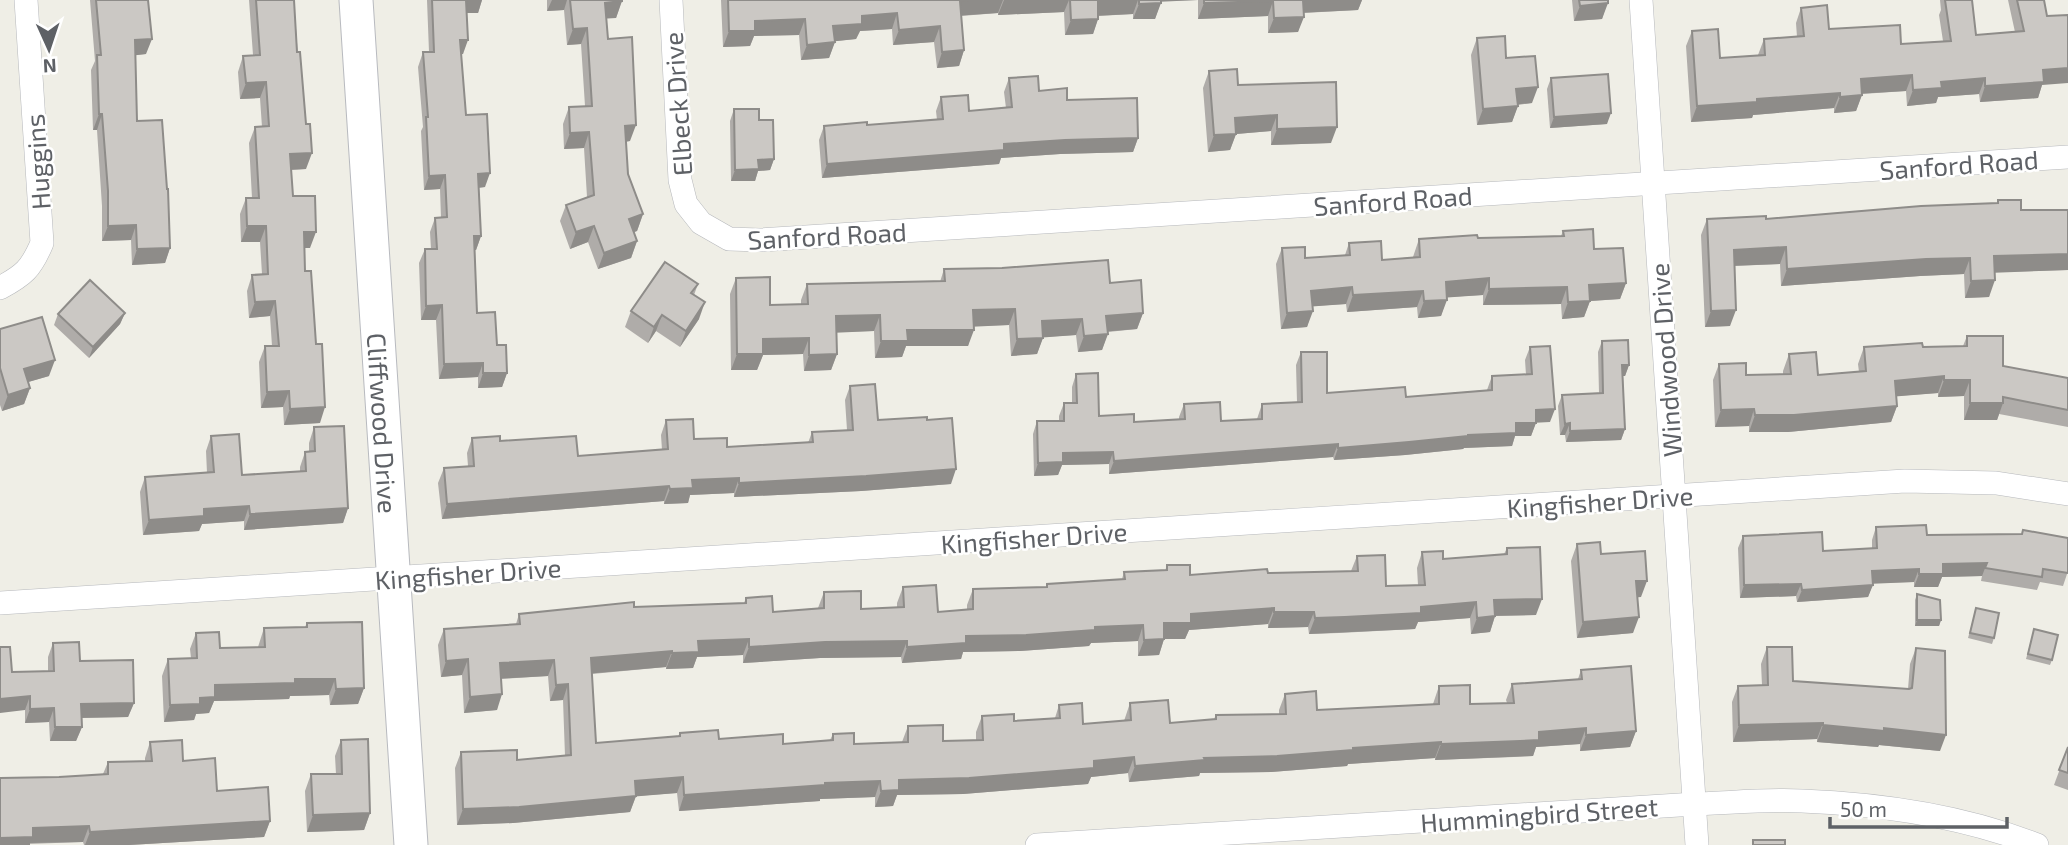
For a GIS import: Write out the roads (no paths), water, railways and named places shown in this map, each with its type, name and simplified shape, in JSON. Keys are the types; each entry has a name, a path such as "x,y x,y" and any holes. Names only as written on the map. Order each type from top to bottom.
{"street":[{"name":"Huggins","path":"0,288 23,276 34,263 42,243 26,0"},
{"name":"Cliffwood Drive","path":"356,0 411,845"},
{"name":"Elbeck Drive","path":"671,0 680,180 686,204 701,223 720,233"},
{"name":"Windwood Drive","path":"1641,0 1698,845"},
{"name":"Sanford Road","path":"720,233 729,239 760,240 2068,157"},
{"name":"Kingfisher Drive","path":"0,603 1917,481 1996,483 2068,494"},
{"name":"Hummingbird Street","path":"1037,845 1695,804 1799,801 1907,812 1967,824 2037,845"}]}
